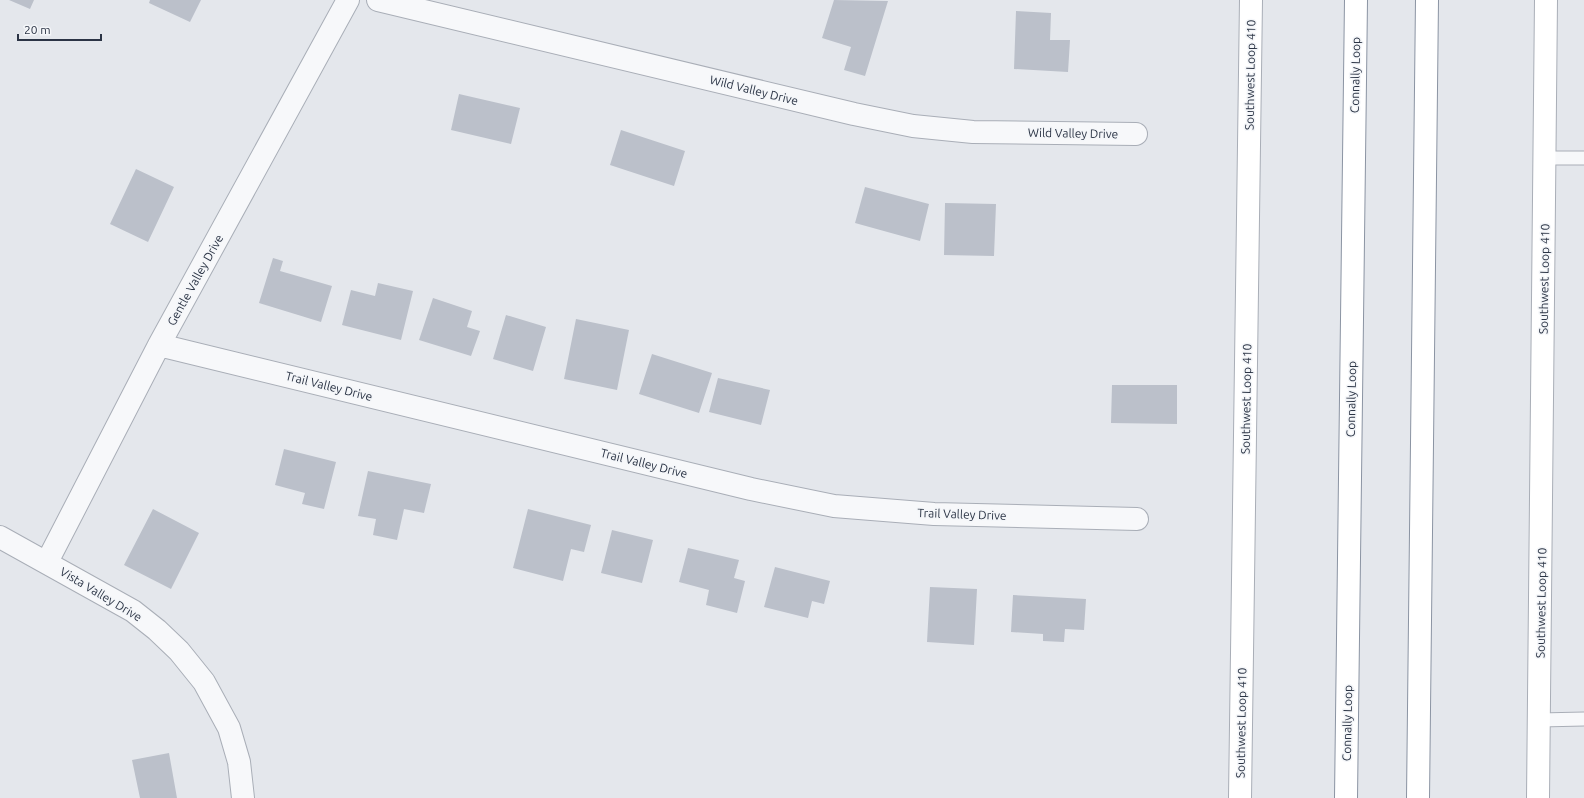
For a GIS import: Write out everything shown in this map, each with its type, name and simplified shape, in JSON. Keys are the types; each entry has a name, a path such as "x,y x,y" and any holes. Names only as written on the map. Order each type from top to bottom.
{"main road":[{"name":"Southwest Loop 410","path":"1240,798 1251,0"},
{"name":"Connally Loop","path":"1346,798 1356,0"},
{"path":"1418,798 1427,0"},
{"name":"Southwest Loop 410","path":"1538,798 1540,720 1546,0"}],"street":[{"name":"Gentle Valley Drive","path":"47,562 159,345 348,0"},
{"name":"Wild Valley Drive","path":"378,0 854,114 913,126 973,132 1136,134"},
{"name":"Trail Valley Drive","path":"159,345 751,489 834,506 934,514 1137,519"},
{"name":"Vista Valley Drive","path":"0,537 133,611 157,630 183,656 204,682 229,728 239,762 243,798"}],"lane":[{"path":"1545,158 1584,158"},
{"path":"1540,720 1584,720"}],"building":[{"path":"9,0 34,0 30,9"},
{"path":"150,0 201,0 190,22 149,3"},
{"path":"834,0 888,1 865,76 844,70 851,47 822,38"},
{"path":"1016,11 1051,13 1050,40 1070,40 1068,72 1014,69"},
{"path":"459,94 520,108 511,144 451,130"},
{"path":"621,130 685,151 674,186 610,165"},
{"path":"136,169 174,187 148,242 110,224"},
{"path":"865,187 929,204 920,241 855,223"},
{"path":"945,203 996,204 994,256 944,255"},
{"path":"273,258 283,261 280,271 332,286 321,322 259,303"},
{"path":"378,283 413,291 401,340 342,325 351,290 375,296"},
{"path":"433,298 472,311 467,327 480,331 471,356 419,340"},
{"path":"506,315 546,327 533,371 493,359"},
{"path":"576,319 629,330 617,390 564,379"},
{"path":"652,354 712,373 699,413 639,394"},
{"path":"718,378 770,390 761,425 709,412"},
{"path":"1112,385 1177,385 1177,424 1111,423"},
{"path":"284,449 336,462 324,509 302,504 305,493 275,485"},
{"path":"368,471 431,484 424,513 404,509 397,540 373,535 376,519 358,516"},
{"path":"153,509 199,533 171,589 124,565"},
{"path":"528,509 591,525 584,552 571,549 563,581 513,568"},
{"path":"612,530 653,540 642,583 601,573"},
{"path":"688,548 739,560 734,578 745,581 737,613 706,605 709,590 679,582"},
{"path":"775,567 830,581 824,604 812,601 808,618 764,607"},
{"path":"930,587 977,589 974,645 927,642"},
{"path":"1013,595 1086,599 1084,630 1065,629 1064,642 1043,641 1043,634 1011,632"},
{"path":"169,753 177,798 140,798 132,760"}]}
